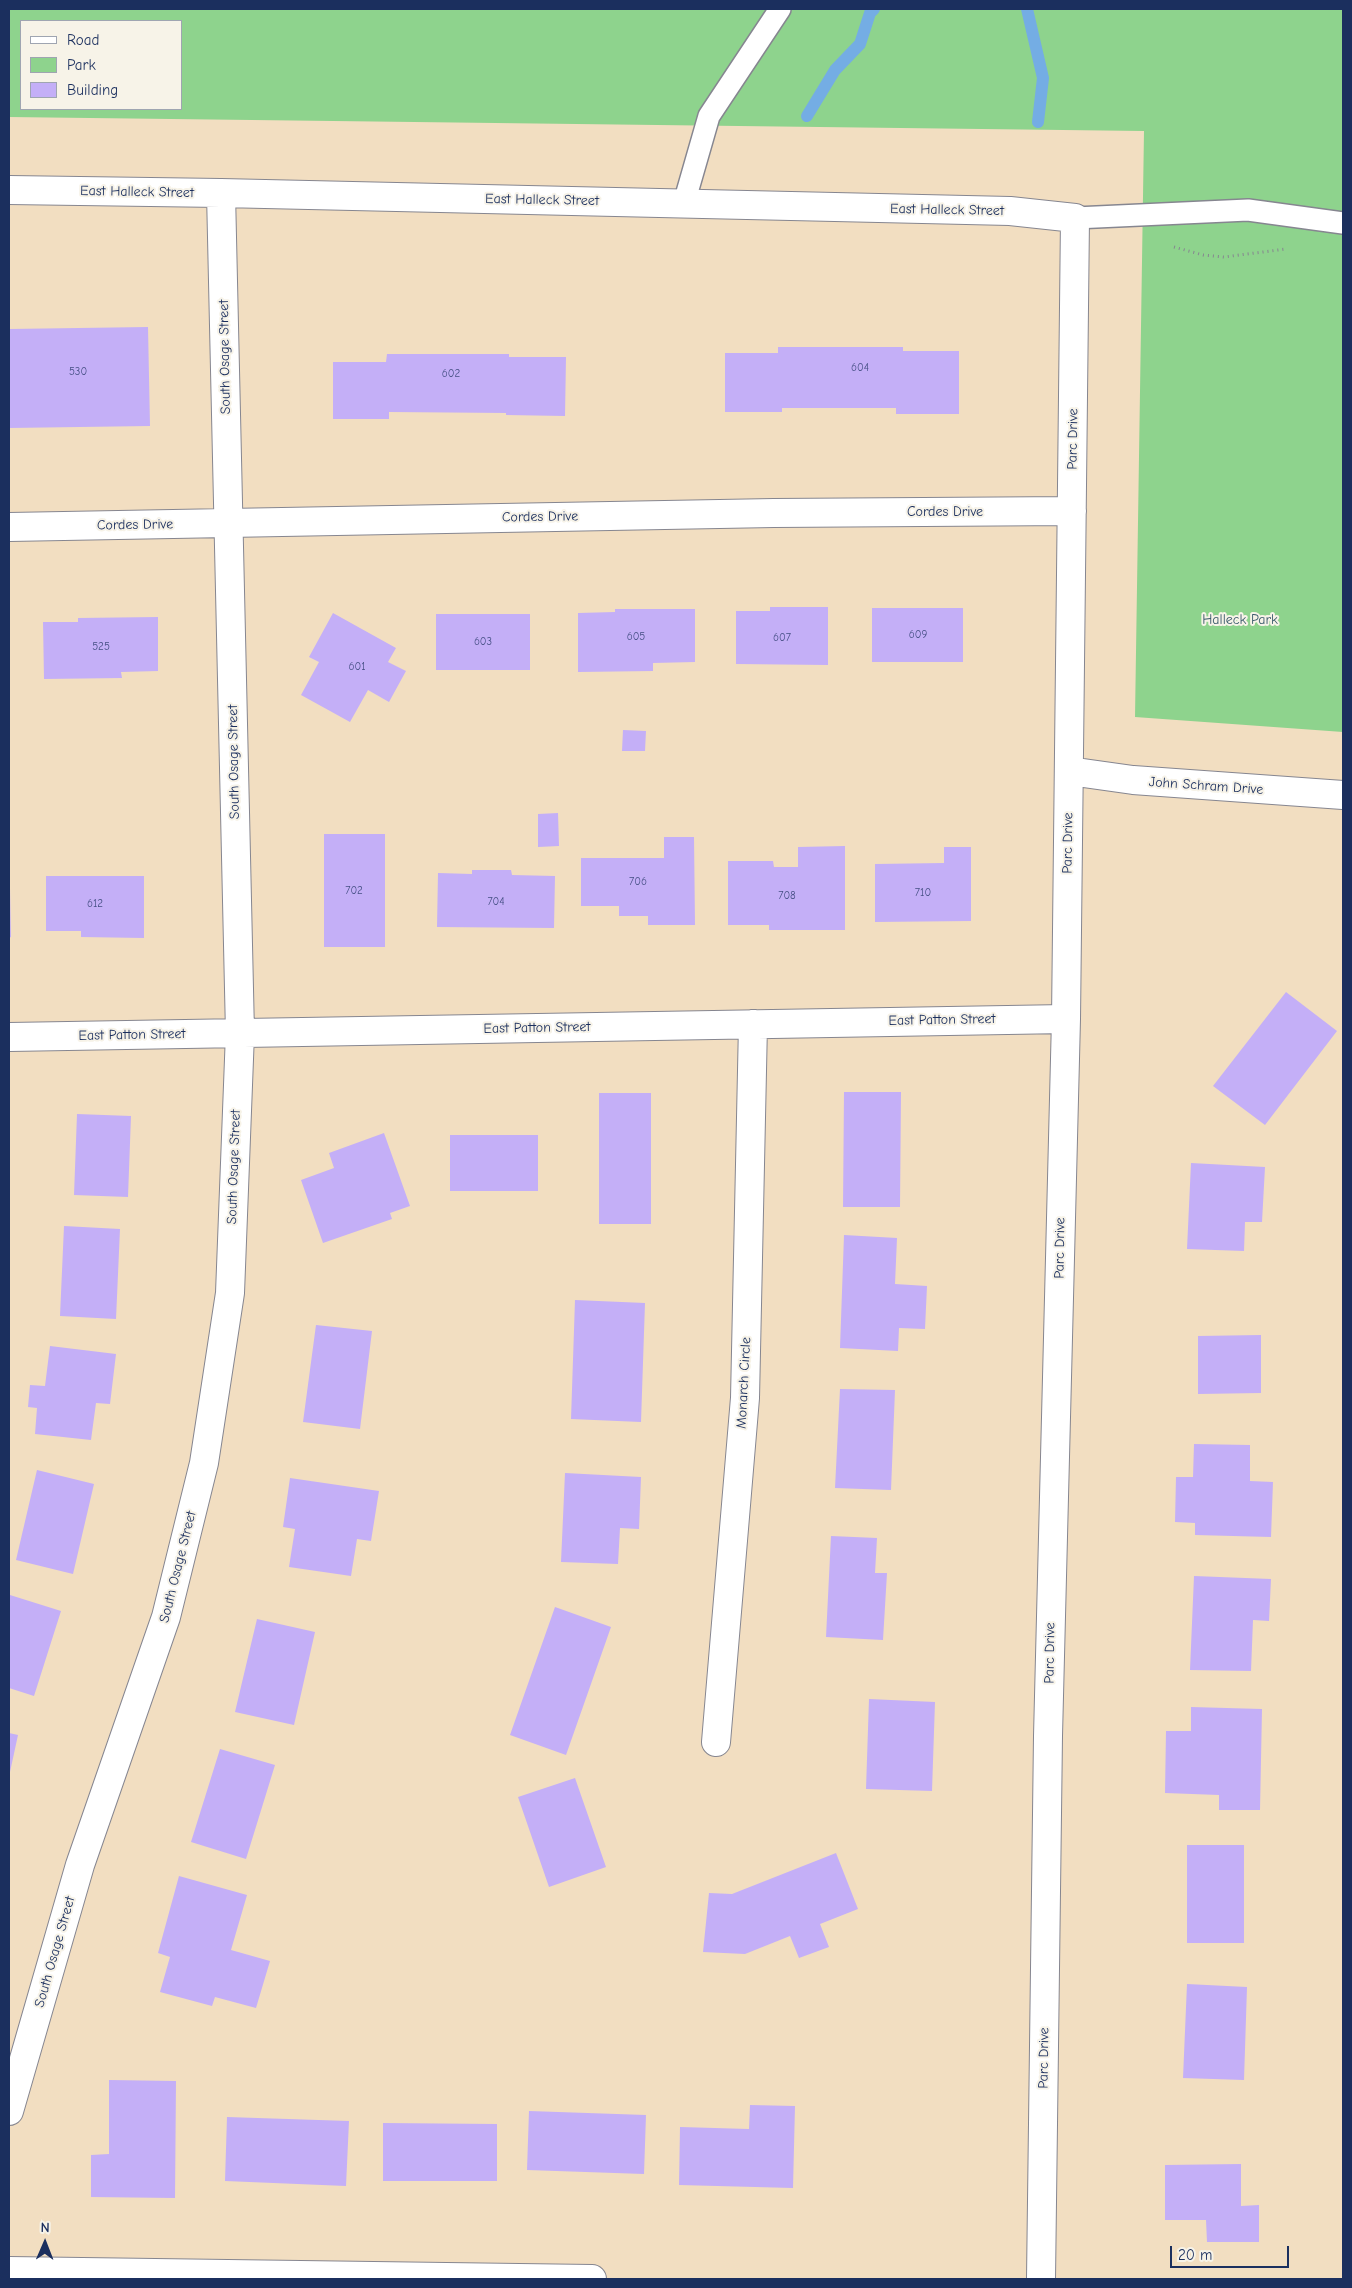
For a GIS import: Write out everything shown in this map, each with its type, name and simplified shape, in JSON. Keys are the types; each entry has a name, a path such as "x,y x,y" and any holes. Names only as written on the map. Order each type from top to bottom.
{"street":[{"name":"East Halleck Street","path":"9,190 1010,211 1075,218"},
{"name":"South Osage Street","path":"9,2111 80,1864 166,1616 204,1463 230,1293 240,1033 221,193"},
{"name":"Parc Drive","path":"1041,2279 1048,1736 1066,1019 1075,218"},
{"name":"Cordes Drive","path":"9,527 764,513 1072,511"},
{"name":"John Schram Drive","path":"1069,771 1133,780 1343,795"},
{"name":"East Patton Street","path":"9,1037 1066,1019"},
{"name":"Monarch Circle","path":"716,1742 744,1398 753,1024"},
{"path":"9,2271 592,2279"}],"lane":[{"path":"684,203 709,116 780,9"},
{"path":"1075,218 1248,210 1343,223"}],"path":[{"path":"1170,246 1203,256 1224,257 1292,248"}],"green space":[{"name":"Halleck Park","path":"9,9 1343,9 1343,732 1135,717 1144,131 9,117"}],"building":[{"path":"148,327 150,426 9,428 9,329"},
{"path":"778,347 903,347 903,351 959,351 959,414 896,414 896,408 782,408 782,412 725,412 725,353 778,353"},
{"path":"387,354 509,354 509,357 566,357 565,416 506,415 506,413 389,412 389,419 333,419 333,362 386,362"},
{"path":"770,607 828,607 828,665 736,664 736,611 770,611"},
{"path":"872,608 963,608 963,662 872,662"},
{"path":"615,609 695,609 695,662 653,663 653,671 578,672 578,613 615,612"},
{"path":"333,613 396,648 388,662 406,671 389,702 368,690 350,722 301,695 319,662 309,657"},
{"path":"436,614 530,614 530,670 436,670"},
{"path":"158,617 158,671 121,672 122,678 44,679 43,622 78,622 78,618"},
{"path":"623,730 646,731 645,751 622,751"},
{"path":"558,813 559,846 538,847 538,814"},
{"path":"324,834 385,834 385,947 324,947"},
{"path":"664,837 694,837 695,925 648,925 648,916 619,916 619,906 581,906 581,858 664,858"},
{"path":"845,846 845,930 769,930 769,925 728,925 728,861 773,861 774,867 798,867 798,847"},
{"path":"944,847 971,847 971,921 875,922 875,864 944,863"},
{"path":"472,870 511,870 512,875 555,876 554,928 437,927 438,873 472,874"},
{"path":"46,876 144,876 144,938 81,937 81,931 46,931"},
{"path":"9,888 11,937 9,938"},
{"path":"1286,992 1337,1031 1265,1125 1213,1086"},
{"path":"844,1092 901,1092 900,1207 843,1207"},
{"path":"599,1093 651,1093 651,1224 599,1224"},
{"path":"77,1114 131,1116 128,1197 74,1195"},
{"path":"384,1133 410,1206 390,1213 392,1219 323,1243 301,1180 334,1168 329,1153"},
{"path":"450,1135 538,1135 538,1191 450,1191"},
{"path":"1191,1163 1265,1167 1262,1222 1245,1222 1244,1251 1187,1249"},
{"path":"64,1226 120,1229 116,1319 60,1316"},
{"path":"844,1235 897,1238 895,1284 927,1286 925,1329 899,1328 898,1351 840,1348"},
{"path":"575,1300 645,1303 641,1422 571,1419"},
{"path":"316,1325 372,1331 360,1429 303,1422"},
{"path":"1261,1335 1261,1393 1198,1394 1198,1336"},
{"path":"50,1346 116,1354 110,1404 96,1403 91,1440 35,1434 37,1408 28,1407 30,1385 45,1386"},
{"path":"840,1389 895,1390 891,1490 835,1488"},
{"path":"1194,1444 1250,1445 1250,1481 1273,1482 1271,1537 1195,1535 1195,1523 1175,1522 1176,1477 1193,1477"},
{"path":"37,1470 94,1484 73,1574 16,1560"},
{"path":"565,1473 641,1477 639,1529 620,1528 618,1564 561,1562"},
{"path":"290,1478 379,1491 371,1541 357,1539 351,1576 289,1567 295,1529 283,1527"},
{"path":"831,1536 877,1538 875,1573 887,1573 883,1640 826,1637"},
{"path":"1194,1576 1271,1579 1269,1621 1253,1620 1251,1671 1190,1670"},
{"path":"10,1595 61,1611 34,1696 9,1688"},
{"path":"555,1607 611,1627 566,1755 510,1735"},
{"path":"257,1619 315,1632 294,1725 235,1712"},
{"path":"869,1699 935,1702 932,1791 866,1789"},
{"path":"1191,1707 1262,1709 1260,1810 1219,1810 1219,1795 1165,1793 1166,1731 1191,1731"},
{"path":"9,1733 18,1735 10,1772 9,1772"},
{"path":"220,1749 275,1765 246,1859 191,1842"},
{"path":"575,1778 606,1867 549,1887 518,1797"},
{"path":"1187,1845 1244,1845 1244,1943 1187,1943"},
{"path":"836,1853 858,1909 820,1924 829,1947 799,1958 790,1936 745,1954 703,1952 709,1893 732,1894"},
{"path":"179,1876 247,1895 231,1950 270,1961 256,2008 215,1997 212,2006 160,1992 170,1957 158,1953"},
{"path":"1187,1984 1247,1987 1244,2080 1183,2078"},
{"path":"109,2080 176,2081 175,2198 91,2197 91,2155 109,2154"},
{"path":"750,2105 795,2106 793,2188 679,2185 680,2127 749,2129"},
{"path":"529,2111 646,2115 644,2174 527,2170"},
{"path":"227,2117 349,2121 346,2186 225,2181"},
{"path":"383,2123 497,2124 497,2181 383,2181"},
{"path":"1241,2164 1241,2206 1259,2205 1259,2242 1207,2242 1206,2220 1165,2220 1165,2165"}],"waterway":[{"path":"807,116 835,70 860,44 870,13 874,9"},
{"path":"1027,9 1043,78 1038,122"}]}
